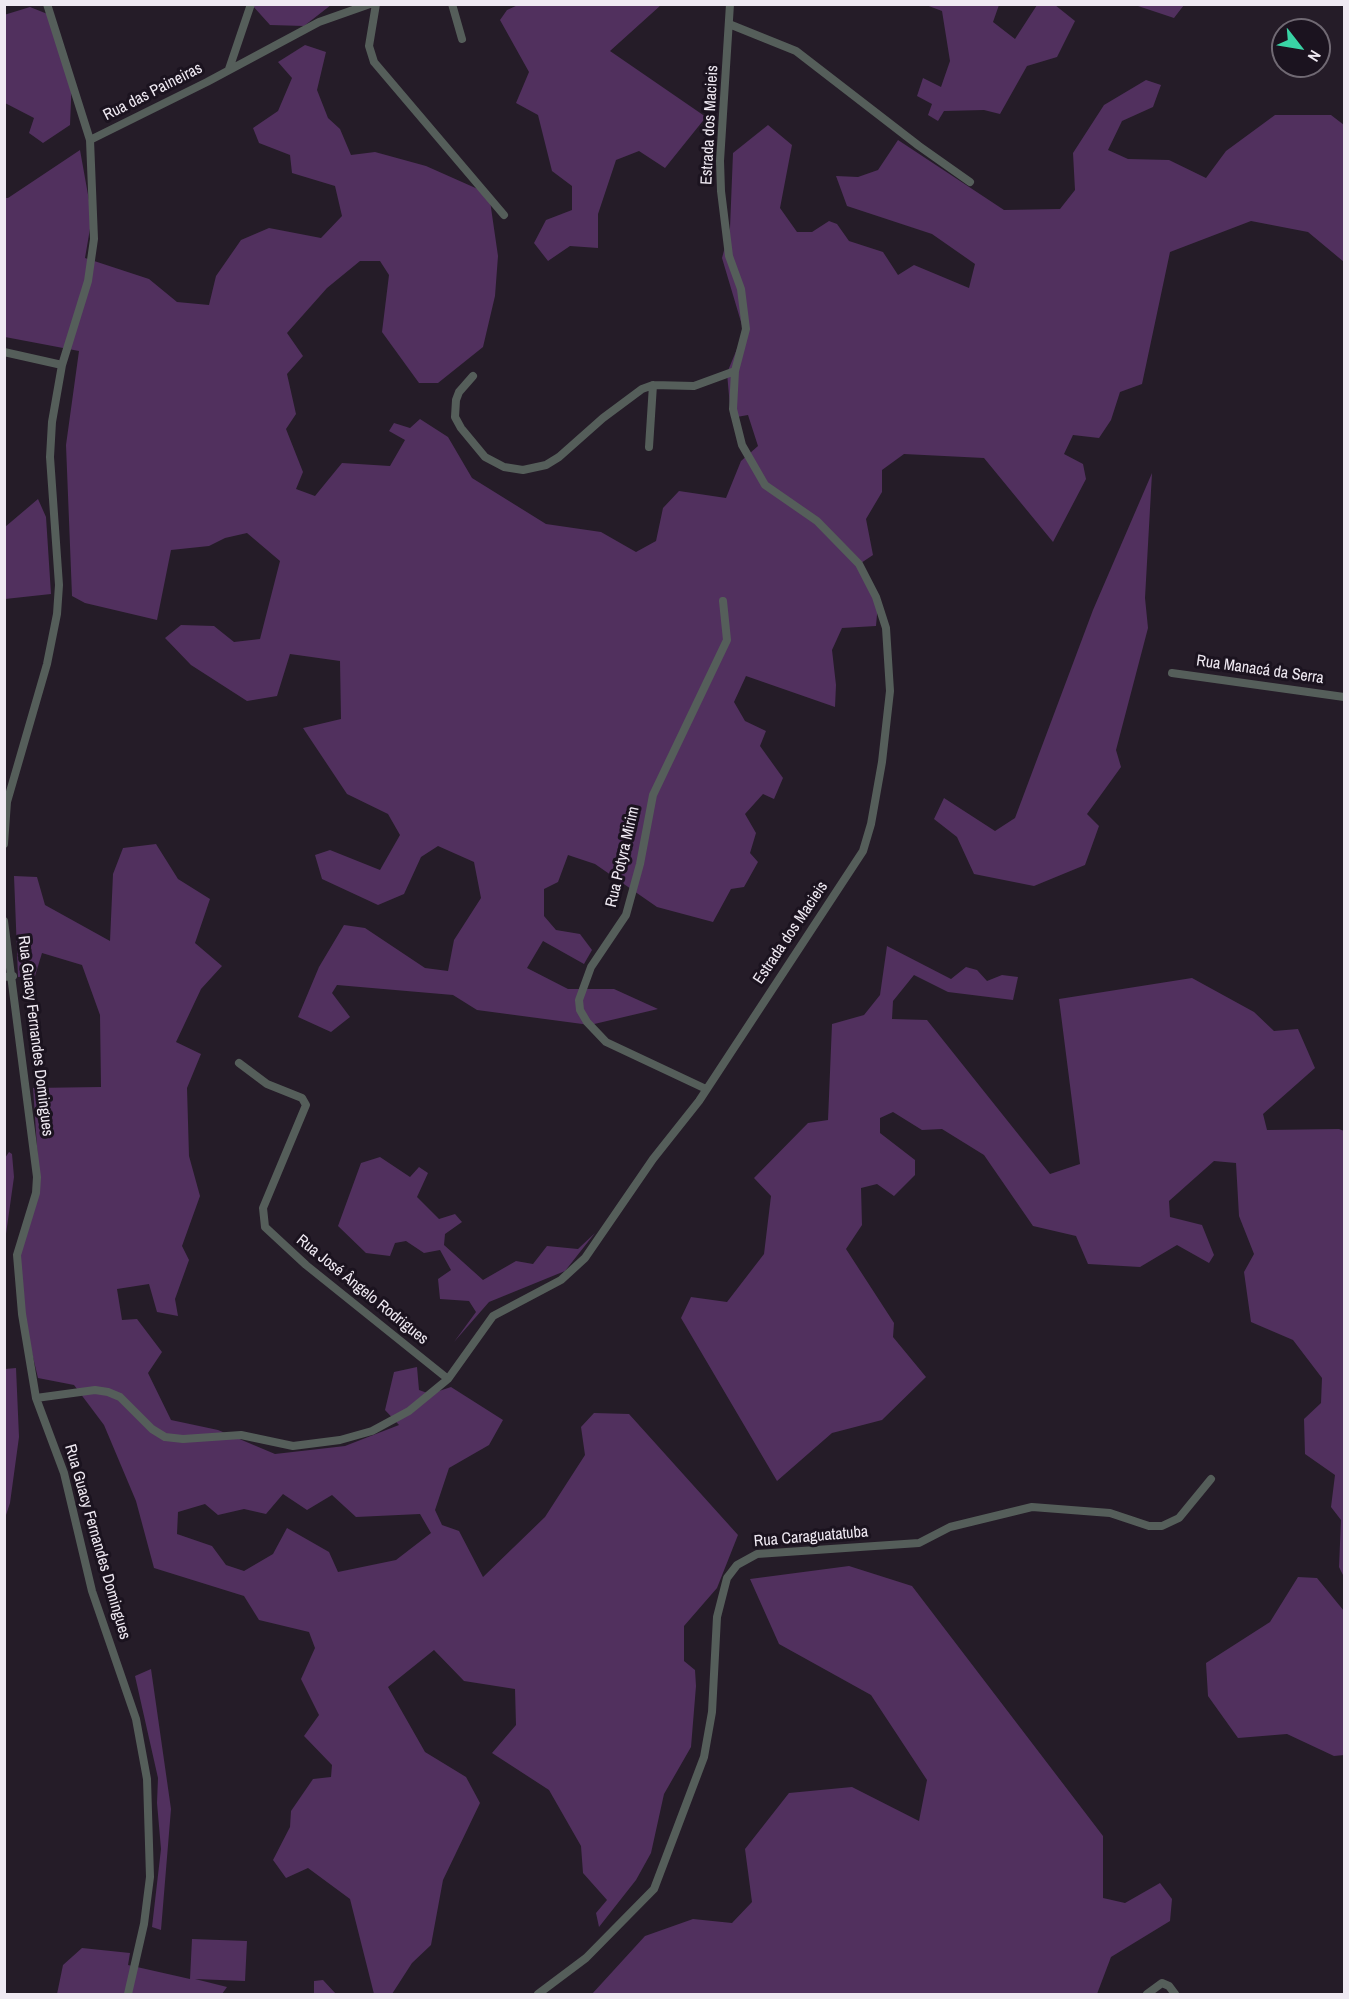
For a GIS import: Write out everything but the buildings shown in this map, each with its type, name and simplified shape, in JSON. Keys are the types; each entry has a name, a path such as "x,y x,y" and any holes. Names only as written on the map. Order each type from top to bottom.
{"street":[{"path":"4,844 6,801 47,664 57,614 59,585 50,442 62,365 87,281 94,239 90,140 46,4"},
{"name":"Rua das Paineiras","path":"229,69 252,4"},
{"name":"Rua das Paineiras","path":"90,140 318,22 370,4"},
{"path":"376,4 369,46 374,62 504,215"},
{"path":"452,4 462,39"},
{"name":"Estrada dos Macieis","path":"36,1398 101,1391 120,1397 152,1429 165,1437 183,1439 241,1435 293,1446 340,1440 372,1431 423,1402 448,1379 493,1316 561,1280 585,1258 653,1159 706,1089 863,851 871,824 882,762 890,691 886,628 872,586 859,564 838,541 804,511 771,491 754,469 736,430 733,409 735,371 746,329 741,288 729,256 721,191 720,161 730,4"},
{"path":"729,24 796,51 919,146 970,182"},
{"path":"4,352 62,365"},
{"path":"473,376 459,392 455,417 485,457 504,467 523,470 546,465 559,457 628,398 653,385 694,386 735,371"},
{"path":"649,447 653,385"},
{"name":"Rua Potyra Mirim","path":"706,1089 606,1042 587,1022 579,1000 591,967 626,915 640,864 653,795 727,640 723,601"},
{"name":"Rua Manacá da Serra","path":"1172,672 1344,697"},
{"name":"Rua Guacy Fernandes Domingues","path":"4,921 9,977 37,1178 36,1193 17,1255 18,1291 36,1398 64,1473 92,1591 138,1725 147,1779 150,1877 144,1924 128,1995"},
{"name":"Rua José Ângelo Rodrigues","path":"239,1063 267,1084 302,1098 306,1105 299,1127 262,1208 262,1220 278,1240 306,1265 448,1379"},
{"name":"Rua Caraguatatuba","path":"538,1995 586,1958 654,1889 704,1757 712,1712 717,1617 728,1578 737,1565 757,1554 919,1544 950,1527 1032,1508 1110,1513 1149,1526 1162,1526 1179,1518 1211,1479"},
{"path":"1147,1995 1162,1983 1169,1986 1175,1995"}],"shaded area":[{"path":"252,5 331,5 304,26 270,25"},
{"path":"518,5 661,5 610,51 706,117 665,168 639,151 616,160 598,214 598,248 570,246 548,261 534,243 546,220 572,210 572,186 552,171 538,115 516,103 529,72 500,20 507,10"},
{"path":"926,5 999,5 993,22 1015,39 1037,5 1055,5 1075,21 1057,57 1027,66 1000,114 984,110 944,111 938,121 928,115 932,104 917,96 923,78 941,87 950,61 942,11"},
{"path":"1135,5 1184,5 1174,18"},
{"path":"30,7 50,15 72,76 70,125 43,143 29,133 34,118 5,103 4,15"},
{"path":"305,45 326,52 317,90 328,118 340,129 351,155 375,152 426,166 489,194 498,256 495,296 483,347 438,383 419,383 382,332 389,275 380,261 360,261 327,288 287,333 303,356 287,374 296,414 286,429 303,472 296,489 315,496 342,463 390,466 405,440 389,431 394,423 410,428 420,419 448,437 472,478 546,524 601,532 636,552 656,541 663,508 679,491 726,498 741,461 758,446 748,415 731,418 727,373 744,332 722,258 730,228 733,153 768,125 792,145 780,208 797,232 812,232 829,221 837,224 849,241 883,252 898,275 914,265 969,288 975,264 932,234 847,206 836,176 858,177 878,170 898,140 1004,210 1060,209 1075,190 1073,153 1104,105 1146,80 1161,85 1153,107 1122,121 1108,150 1128,159 1169,160 1206,178 1226,151 1275,115 1331,115 1344,125 1344,262 1308,232 1251,221 1170,252 1142,384 1120,392 1111,420 1099,438 1073,435 1064,454 1083,464 1086,479 1053,542 984,458 904,454 882,470 882,492 866,519 873,555 861,563 878,603 876,626 842,628 832,650 836,685 835,707 746,676 734,702 745,721 766,731 760,746 783,778 774,799 763,794 745,814 756,833 750,853 758,862 744,887 731,889 713,922 657,907 595,864 568,855 558,882 544,889 544,916 556,930 580,934 592,950 584,964 543,941 527,968 568,989 614,989 658,1009 590,1025 477,1010 453,995 337,985 332,993 350,1017 331,1032 298,1017 319,967 344,925 365,928 425,968 448,971 454,940 481,898 474,862 438,846 421,857 404,894 378,905 322,879 315,855 330,850 380,870 400,835 388,814 347,794 303,728 341,719 340,661 290,654 277,696 247,701 191,665 165,638 181,625 214,626 234,642 260,639 280,561 247,533 225,538 209,546 171,550 157,620 85,603 72,596 66,445 79,351 5,337 5,198 80,150 92,217 85,258 149,279 177,302 209,305 216,276 241,240 269,228 321,238 342,216 335,186 292,173 290,155 259,143 253,128 278,111 292,78 278,62"},
{"path":"1152,473 1145,598 1148,628 1116,750 1121,767 1087,814 1099,826 1085,865 1034,886 974,874 957,837 934,819 944,798 995,831 1015,818 1093,610"},
{"path":"38,499 46,517 51,594 5,599 5,527"},
{"path":"156,844 178,879 210,899 195,943 222,966 201,989 176,1042 201,1054 187,1088 189,1156 200,1196 182,1246 189,1260 175,1299 178,1316 157,1312 149,1284 117,1289 122,1320 137,1319 162,1352 148,1373 171,1420 218,1430 275,1454 345,1446 399,1425 385,1410 394,1372 417,1367 419,1390 430,1394 451,1387 503,1420 489,1445 449,1468 435,1510 442,1525 459,1531 483,1577 545,1517 585,1455 581,1427 594,1413 629,1414 738,1535 717,1588 684,1626 684,1661 695,1670 696,1686 691,1747 664,1794 651,1853 636,1880 599,1927 596,1913 607,1900 583,1873 581,1846 549,1790 492,1753 516,1725 515,1689 464,1681 434,1650 388,1687 425,1752 466,1777 480,1803 443,1880 431,1945 412,1963 392,1994 374,1994 350,1899 308,1868 286,1878 273,1860 290,1827 291,1811 313,1779 331,1777 332,1765 304,1736 319,1715 301,1679 315,1648 309,1632 259,1620 244,1596 154,1568 136,1501 104,1425 74,1385 38,1378 25,1324 18,1251 40,1191 33,1088 101,1087 100,1015 82,965 42,953 35,976 18,977 14,876 37,877 45,905 110,941 113,874 123,848","holes":["283,1494 307,1510 332,1495 356,1517 420,1514 431,1533 396,1560 338,1572 329,1552 287,1528 273,1554 244,1571 226,1565 212,1546 177,1534 178,1512 205,1504 218,1515 244,1509 266,1514"]},
{"path":"887,946 951,979 966,967 977,970 987,981 1002,975 1018,977 1013,1000 948,992 914,975 893,1001 892,1019 927,1020 1050,1174 1080,1164 1059,999 1192,978 1254,1012 1274,1031 1298,1029 1315,1068 1263,1114 1267,1130 1339,1129 1344,1131 1344,1577 1339,1567 1341,1520 1331,1507 1335,1475 1305,1454 1304,1419 1321,1403 1322,1378 1293,1340 1251,1322 1244,1272 1254,1254 1239,1216 1236,1163 1214,1161 1169,1201 1170,1217 1202,1225 1214,1255 1209,1263 1177,1245 1140,1267 1088,1264 1076,1236 1033,1226 984,1155 942,1129 922,1130 893,1112 880,1118 880,1133 915,1160 915,1175 894,1196 877,1184 861,1188 862,1225 846,1249 894,1323 893,1337 926,1377 882,1420 832,1433 777,1481 681,1318 691,1297 727,1302 764,1254 771,1196 754,1178 808,1123 828,1120 832,1024 864,1015 880,995"},
{"path":"9,1152 12,1154 14,1177 5,1241 5,1158"},
{"path":"380,1157 410,1177 419,1167 428,1173 417,1197 439,1219 455,1214 462,1222 445,1234 444,1245 483,1280 516,1261 533,1264 547,1246 578,1249 595,1233 565,1271 489,1302 454,1342 476,1312 469,1301 440,1299 438,1279 451,1270 440,1250 424,1253 406,1241 395,1243 390,1256 366,1253 338,1226 361,1163"},
{"path":"16,1368 19,1437 10,1503 5,1518 5,1369"},
{"path":"849,1566 912,1586 1103,1836 1103,1898 1125,1903 1160,1883 1172,1899 1170,1921 1111,1957 1097,1994 592,1994 645,1936 693,1919 732,1923 752,1902 745,1849 789,1793 852,1787 919,1821 927,1780 871,1695 779,1644 750,1579"},
{"path":"1298,1577 1317,1578 1344,1611 1344,1755 1334,1756 1287,1734 1238,1738 1208,1696 1206,1663 1270,1622"},
{"path":"151,1669 171,1809 161,1930 152,1927 161,1849 157,1803 158,1778 135,1676"},
{"path":"192,1939 247,1941 245,1981 195,1979 227,1987 222,1994 57,1994 63,1965 82,1948 130,1953 128,1965 190,1979"},
{"path":"323,1980 336,1994 314,1994 314,1981"}]}
